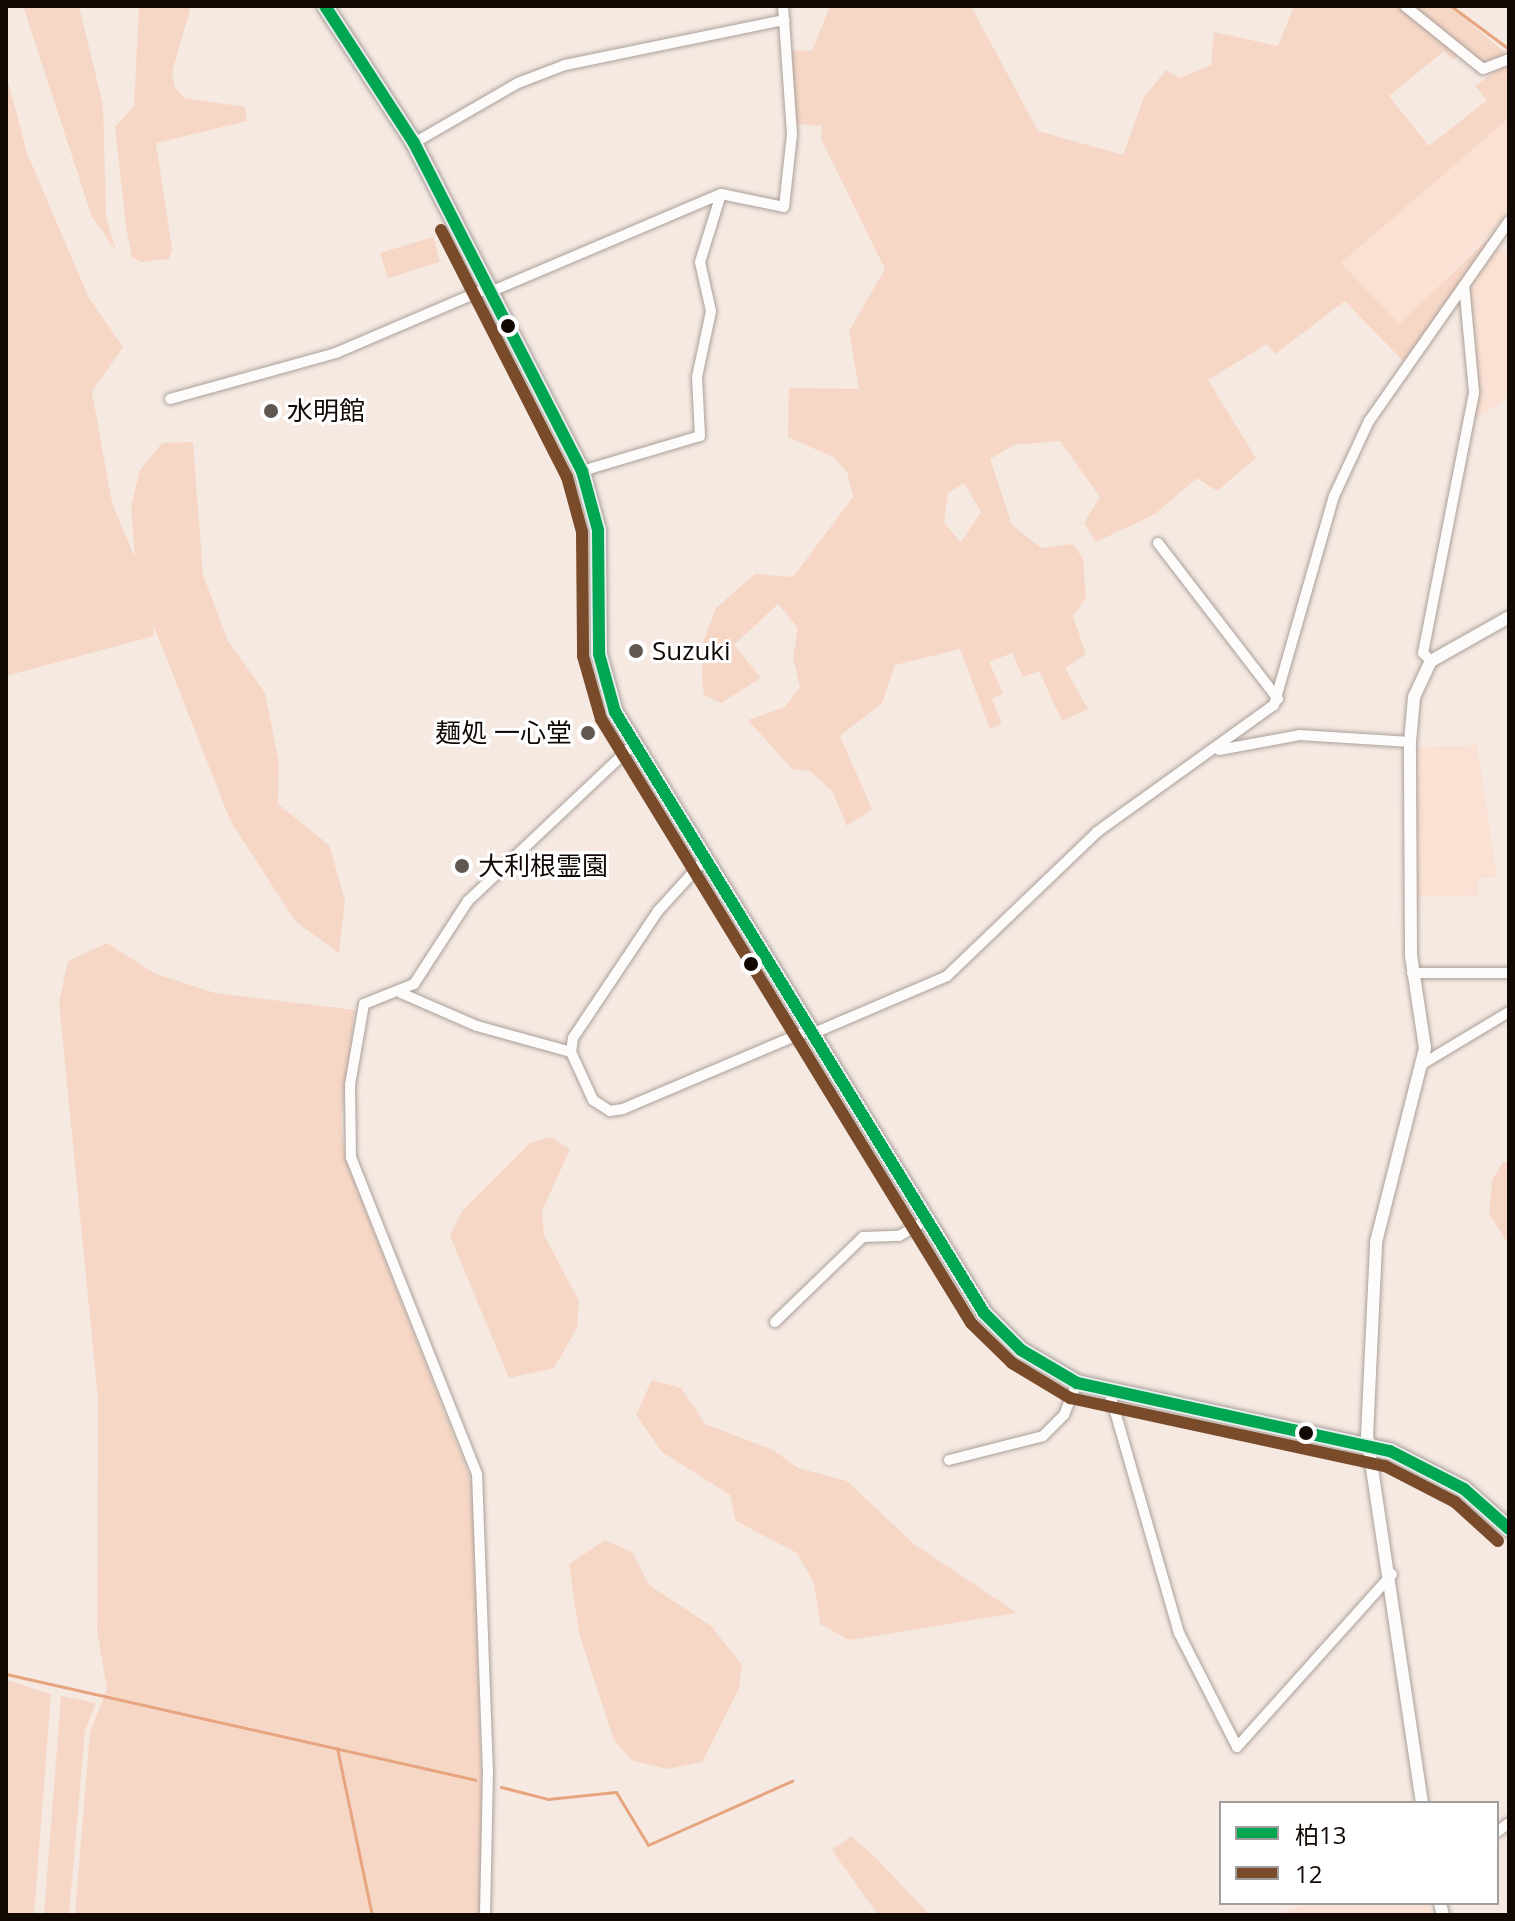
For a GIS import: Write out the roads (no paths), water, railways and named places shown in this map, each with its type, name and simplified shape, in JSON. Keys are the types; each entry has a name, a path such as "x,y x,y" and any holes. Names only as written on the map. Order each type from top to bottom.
{"main road":[{"path":"325,6 414,143 582,471 598,530 602,672 635,743 925,1221 992,1323 1032,1358 1077,1383 1110,1394 1367,1446 1448,1479 1509,1529"}],"street":[{"path":"170,399 336,353 721,194 784,207 792,134 783,6"},
{"path":"1405,6 1483,69 1509,59"},
{"path":"414,143 518,83 565,65 784,20"},
{"path":"582,471 700,436 697,377 711,316 700,262 721,194"},
{"path":"401,993 477,1026 571,1052 593,1100 610,1111 947,976 1097,832 1217,750 1278,699 1349,463 1369,421 1509,221"},
{"path":"1431,661 1423,653 1474,392 1464,285"},
{"path":"1158,543 1278,699"},
{"path":"1422,1801 1392,1574 1367,1446 1375,1251 1424,1063 1412,973 1410,742 1414,697 1431,661 1509,617"},
{"path":"1217,750 1300,735 1410,742"},
{"path":"485,1915 488,1771 477,1474 347,1138 364,1004 401,993 468,901 635,743"},
{"path":"571,1052 602,993 706,858"},
{"path":"1412,973 1509,973"},
{"path":"1424,1063 1509,1012"},
{"path":"775,1322 863,1237 899,1236 925,1221"},
{"path":"949,1460 1043,1436 1064,1415 1077,1383"},
{"path":"1110,1394 1179,1633 1237,1747 1392,1574"}],"waterway":[{"path":"1451,6 1509,49"},
{"path":"6,1674 475,1780"},
{"path":"337,1748 372,1915"},
{"path":"501,1787 548,1799 616,1792 648,1845 792,1781"}],"place":[{"name":"水明館","path":"271,411"},
{"name":"Suzuki","path":"636,651"},
{"name":"麺処 一心堂","path":"588,733"},
{"name":"大利根霊園","path":"462,866"}]}
